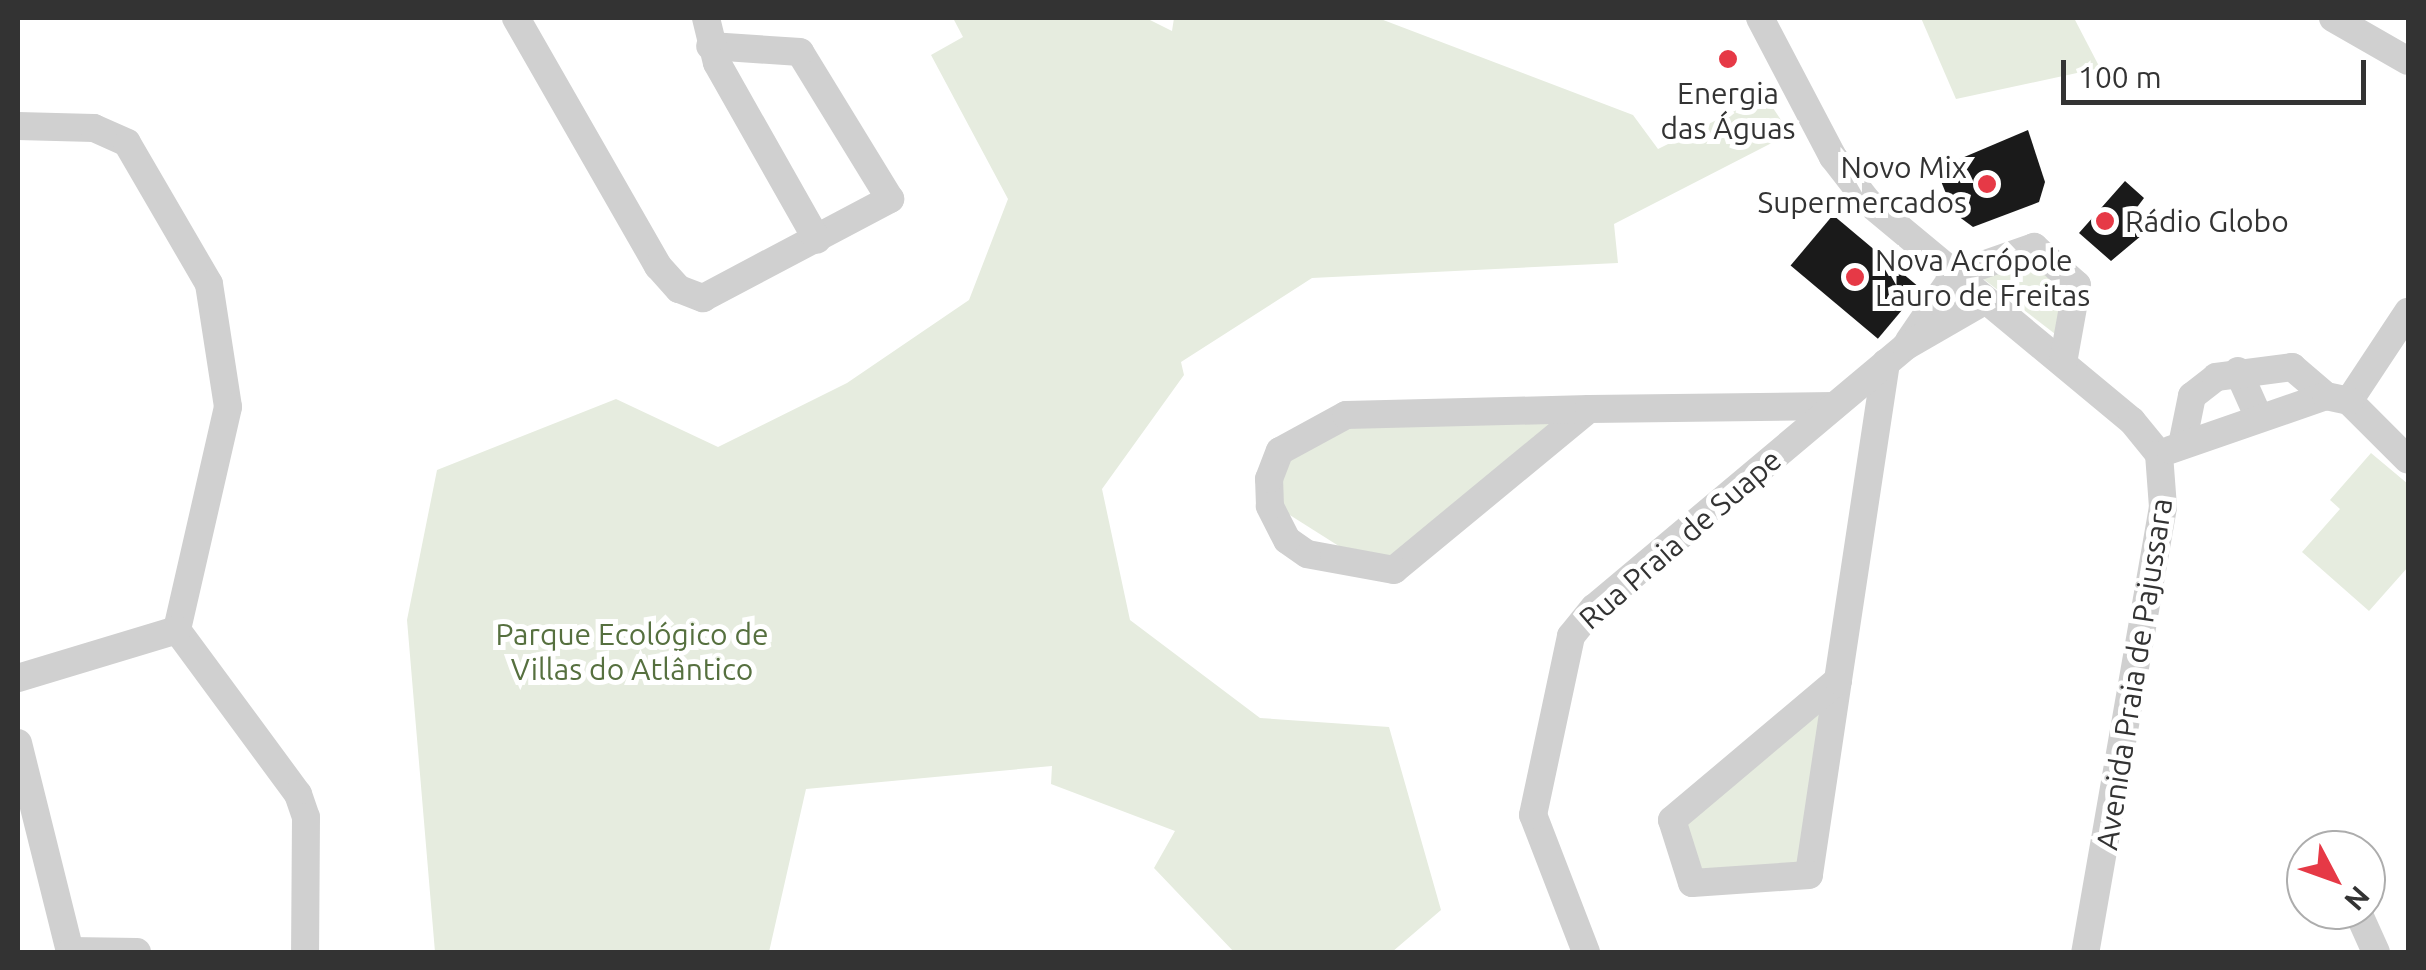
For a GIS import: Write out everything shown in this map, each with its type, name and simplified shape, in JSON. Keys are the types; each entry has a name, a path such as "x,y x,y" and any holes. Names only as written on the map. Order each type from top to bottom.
{"street":[{"path":"516,18 658,266 679,289 717,295 890,199 800,52 708,32"},
{"name":"Avenida Praia de Pajussara","path":"1760,18 1850,183 1954,275 2170,449 2084,952"},
{"path":"2333,18 2408,61"},
{"path":"708,32 816,240"},
{"path":"18,126 94,128 128,143 209,284 228,406 178,630 298,794 306,817 305,952"},
{"path":"1954,275 2026,248 2040,251 2077,285 2063,363"},
{"name":"Rua Praia de Suape","path":"1896,355 1954,275"},
{"name":"Rua Praia de Suape","path":"1586,952 1533,816 1571,636 1594,608 1896,355 1986,300"},
{"path":"2170,449 2259,418 2338,398 2408,312"},
{"path":"1838,680 1672,820 1692,882 1809,875 1838,680 1896,355"},
{"path":"2170,449 2192,396 2238,371 2292,367 2338,398 2408,460"},
{"path":"2238,371 2259,418"},
{"path":"1590,409 1394,570 1306,554 1287,540 1270,506 1268,478 1280,451 1333,418 1590,409 1834,406"},
{"path":"18,678 178,630"},
{"path":"18,743 70,952 137,952"}],"green space":[{"name":"Parque Ecológico de Villas do Atlântico","path":"953,18 1146,18 1172,31 1174,18 1378,18 1633,115 1658,149 1765,96 1789,134 1614,224 1618,263 1312,278 1181,362 1184,375 1102,489 1130,620 1260,718 1389,727 1441,910 1392,952 1234,952 1154,868 1175,831 1051,784 1052,766 806,789 769,952 435,952 407,620 437,470 616,399 718,447 847,383 969,300 1008,199 931,55 963,37"},
{"path":"1921,18 2074,18 2100,68 1956,99"},
{"path":"2034,258 2067,284 2059,337 1982,278"},
{"path":"1570,415 1397,559 1353,555 1285,512 1274,485 1282,459 1350,422"},
{"path":"2371,453 2408,484 2408,567 2369,611 2302,552 2340,509 2330,500"},
{"path":"1827,701 1801,866 1703,871 1680,826"}],"building":[{"path":"2028,130 2045,182 2039,202 1973,227 1954,213 1936,169"},
{"name":"Rádio Globo","path":"2125,181 2144,198 2126,222 2142,235 2111,261 2079,233"},
{"name":"Nova Acrópole Lauro de Freitas","path":"1833,215 1920,288 1878,339 1791,266"}],"place":[{"name":"Energia das Águas","path":"1728,59"},
{"name":"Novo Mix Supermercados","path":"1987,184"},
{"name":"Rádio Globo","path":"2105,221"},
{"name":"Nova Acrópole Lauro de Freitas","path":"1855,277"}]}
